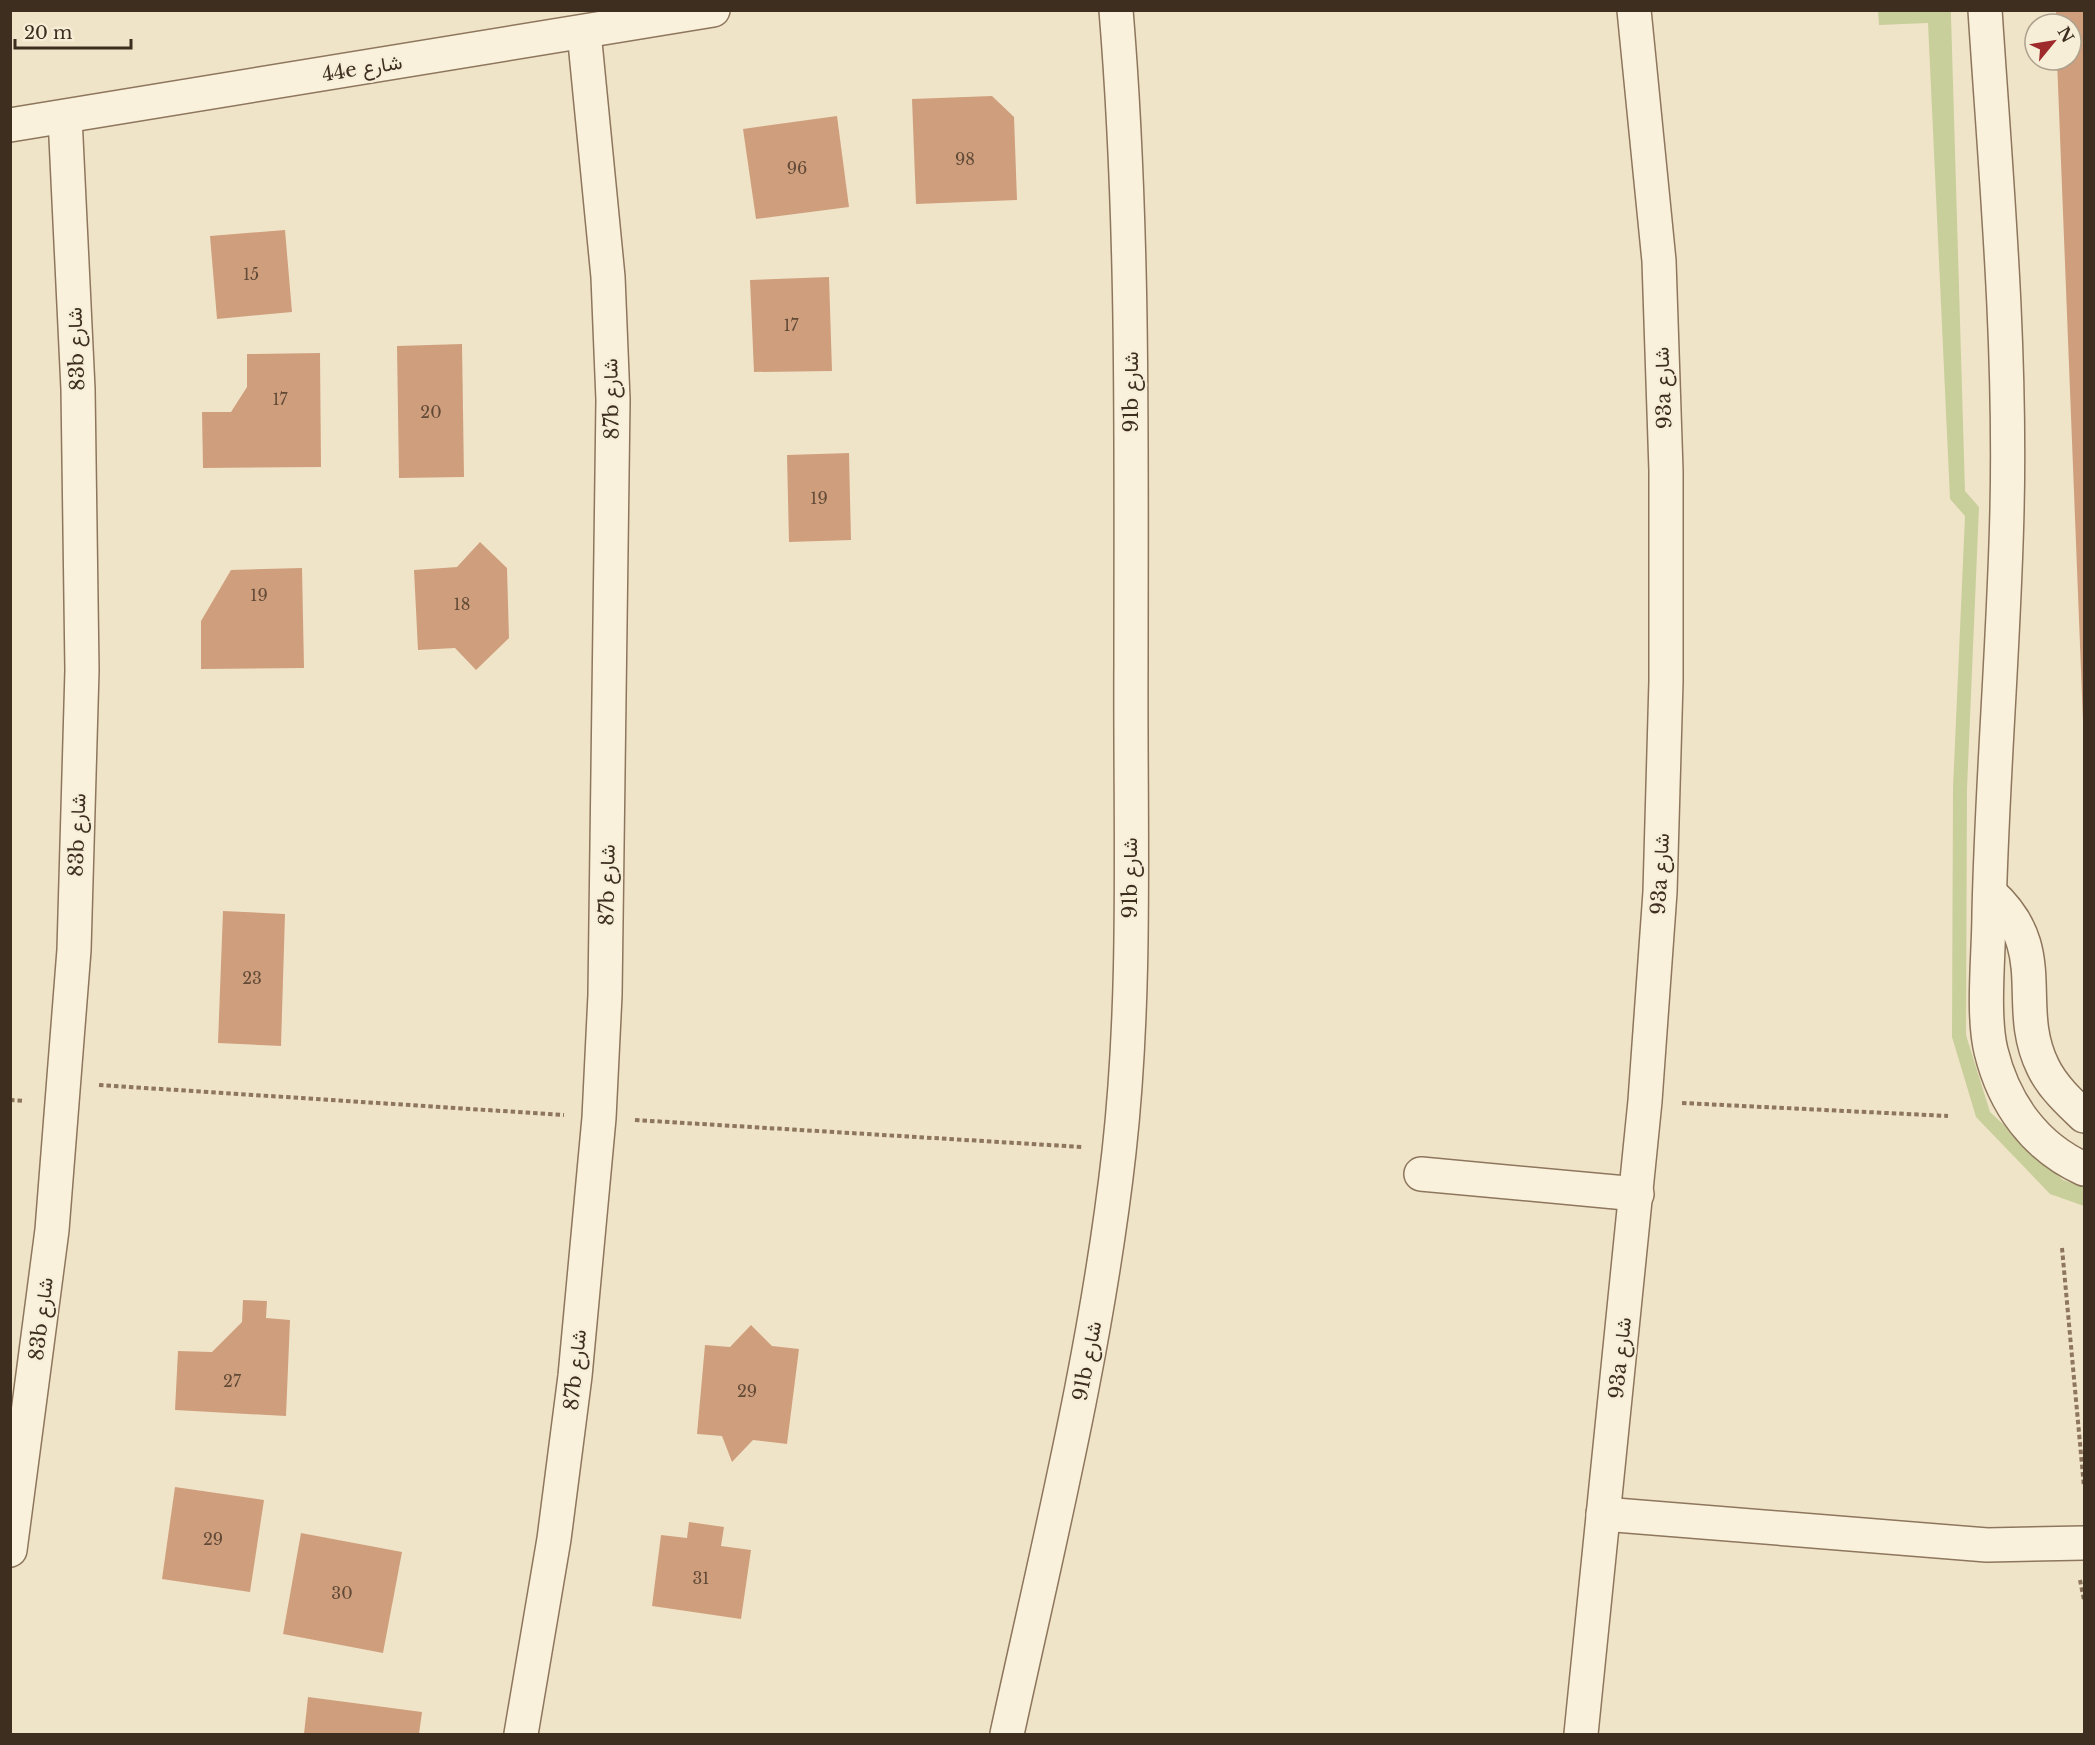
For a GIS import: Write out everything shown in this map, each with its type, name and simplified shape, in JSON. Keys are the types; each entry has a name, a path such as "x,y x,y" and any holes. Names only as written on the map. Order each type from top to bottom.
{"street":[{"name":"44e شارع","path":"10,125 713,10"},
{"name":"91b شارع","path":"1007,1734 1081,1397 1099,1297 1119,1149 1126,1059 1130,945 1131,310 1129,189 1116,10"},
{"name":"93a شارع","path":"1581,1734 1637,1194 1660,891 1666,681 1666,471 1659,261 1634,10"},
{"path":"1985,10 2007,352 2007,510 1990,893 1988,1004 1990,1049 2004,1092 2029,1130 2063,1159 2085,1169"},
{"name":"87b شارع","path":"521,1734 554,1539 575,1376 599,1118 605,995 613,400 608,277 584,32"},
{"name":"83b شارع","path":"10,1550 52,1230 74,939 82,670 78,389 66,117"},
{"path":"1990,893 2012,917 2026,948 2032,1024 2043,1068 2057,1088 2085,1116"},
{"path":"1421,1174 1637,1194"},
{"path":"1603,1514 1987,1545 2085,1543"}],"path":[{"path":"1645,1101 1948,1116"},
{"path":"2062,1248 2085,1487"}],"green space":[{"path":"1878,11 1951,11 1965,491 1979,507 1967,789 1966,1035 1990,1112 2063,1180 2084,1187 2084,1206 2050,1194 1976,1117 1952,1037 1953,788 1965,516 1950,499 1928,23 1879,25"}],"building":[{"path":"2056,10 2084,10 2084,747 2057,72 2083,72 2083,12 2056,12"},
{"path":"992,96 1014,117 1017,200 916,204 912,99"},
{"path":"837,116 849,207 756,219 743,129"},
{"path":"285,230 292,312 217,319 210,236"},
{"path":"829,277 832,371 754,372 750,280"},
{"path":"462,344 464,477 399,478 397,346"},
{"path":"320,353 321,467 203,468 202,412 231,412 247,387 247,354"},
{"path":"849,453 851,540 789,542 787,455"},
{"path":"480,542 507,568 509,638 476,670 455,648 418,650 414,570 457,567"},
{"path":"302,568 304,668 201,669 201,621 231,570"},
{"path":"223,911 285,914 281,1046 218,1043"},
{"path":"243,1300 267,1301 266,1318 290,1320 286,1416 175,1410 178,1351 212,1352 242,1322"},
{"path":"751,1325 772,1346 799,1349 787,1444 753,1440 732,1462 722,1436 697,1434 705,1345 730,1347"},
{"path":"175,1487 264,1500 250,1592 162,1579"},
{"path":"689,1522 724,1527 721,1546 751,1550 741,1619 652,1606 661,1535 687,1538"},
{"path":"301,1533 402,1552 383,1653 283,1634"},
{"path":"308,1697 422,1712 419,1734 304,1734"}]}
